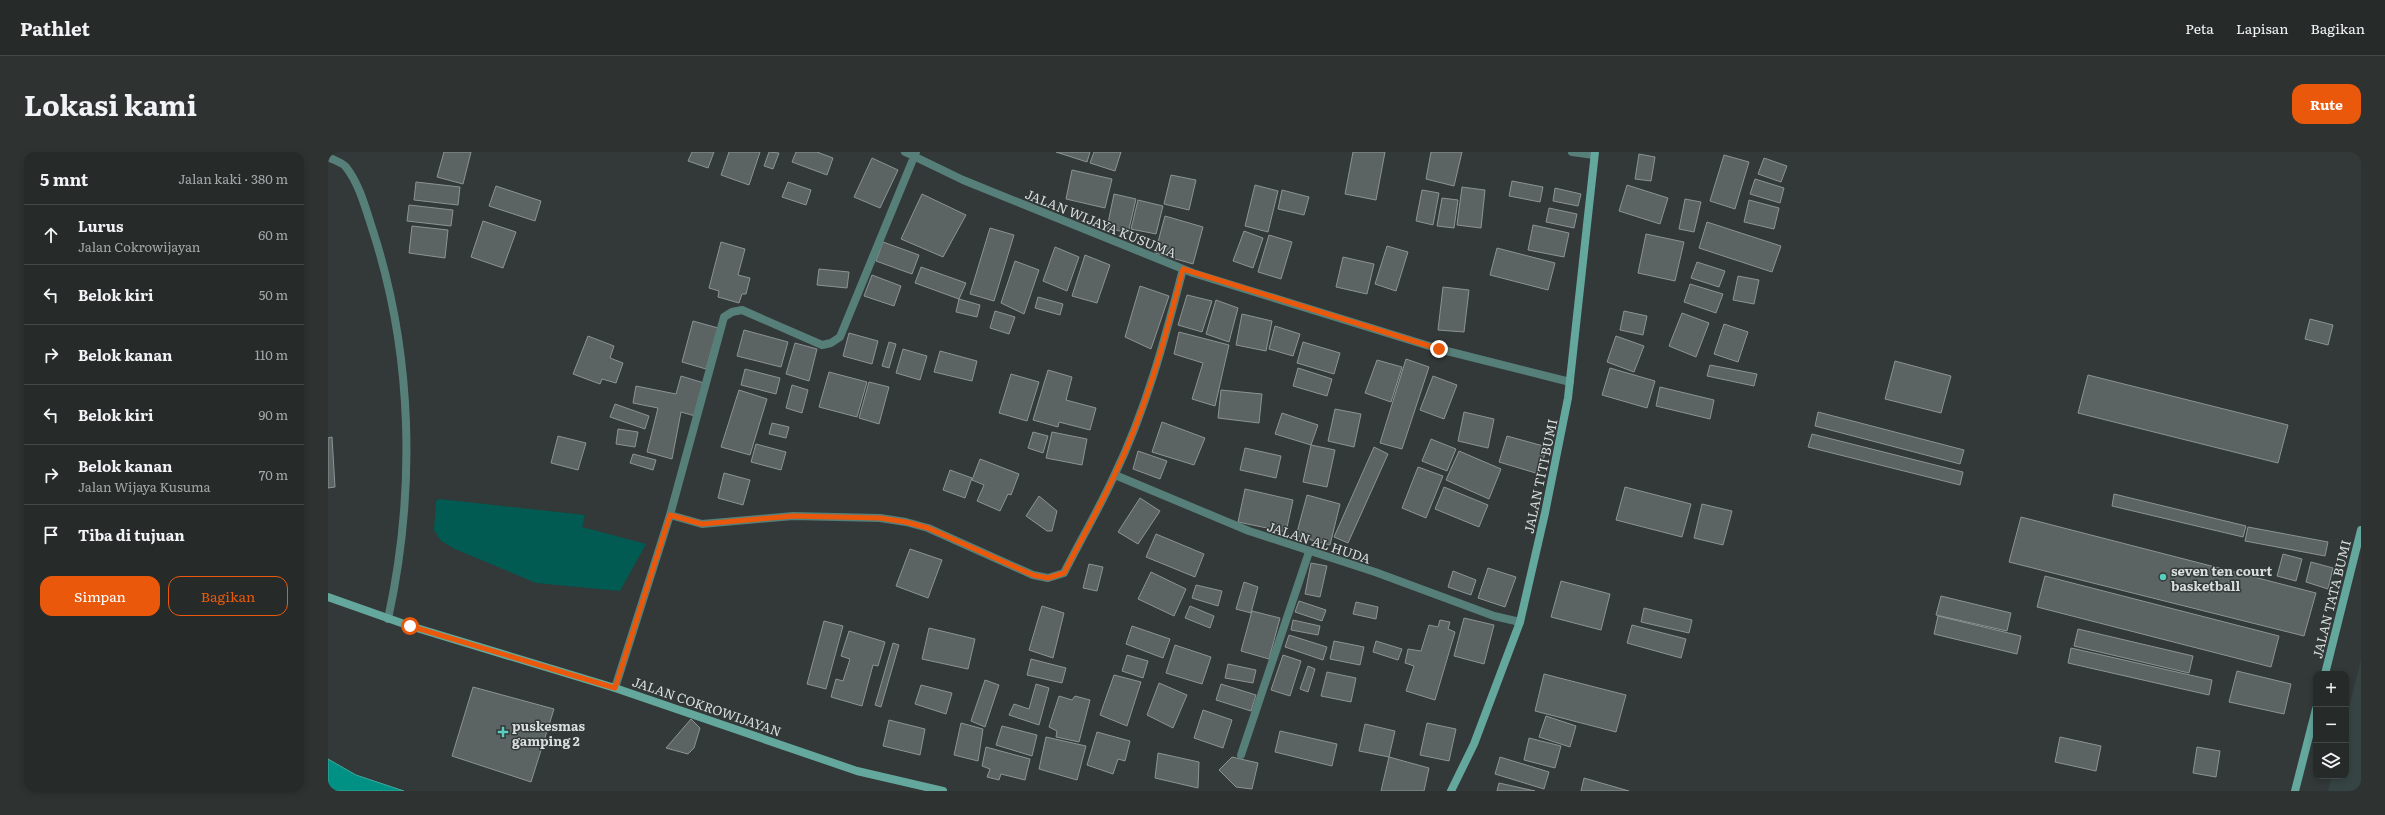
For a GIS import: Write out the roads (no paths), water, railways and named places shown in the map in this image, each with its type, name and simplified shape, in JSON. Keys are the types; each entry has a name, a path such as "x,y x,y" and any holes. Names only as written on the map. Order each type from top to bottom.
{"street":[{"name":"JALAN WIJAYA KUSUMA","path":"905,152 915,154 963,180 1183,269 1439,349 1570,382"},
{"path":"1572,152 1595,154"},
{"path":"615,688 670,515 724,316 732,312 742,310 822,346 831,343 840,336 915,154"},
{"name":"JALAN TITI BUMI","path":"1451,791 1474,744 1520,622 1561,439 1570,382 1595,154"},
{"path":"328,157 346,166 359,190 384,267 402,365 406,428 406,489 396,582 388,619"},
{"path":"670,515 702,524 793,516 880,518 906,522 928,528 1033,575 1048,578 1064,573 1115,475 1161,357 1183,269"},
{"name":"JALAN AL HUDA","path":"1115,475 1249,531 1309,552 1375,572 1494,616 1520,622"},
{"name":"JALAN TATA BUMI","path":"2326,671 2361,530"},
{"path":"1241,755 1309,552"},
{"name":"JALAN COKROWIJAYAN","path":"328,597 388,619 615,688 857,771 943,791"},
{"path":"2295,791 2313,721"}],"place":[{"name":"seven ten court basketball","path":"2163,577"},
{"name":"puskesmas gamping 2","path":"503,732"}]}
